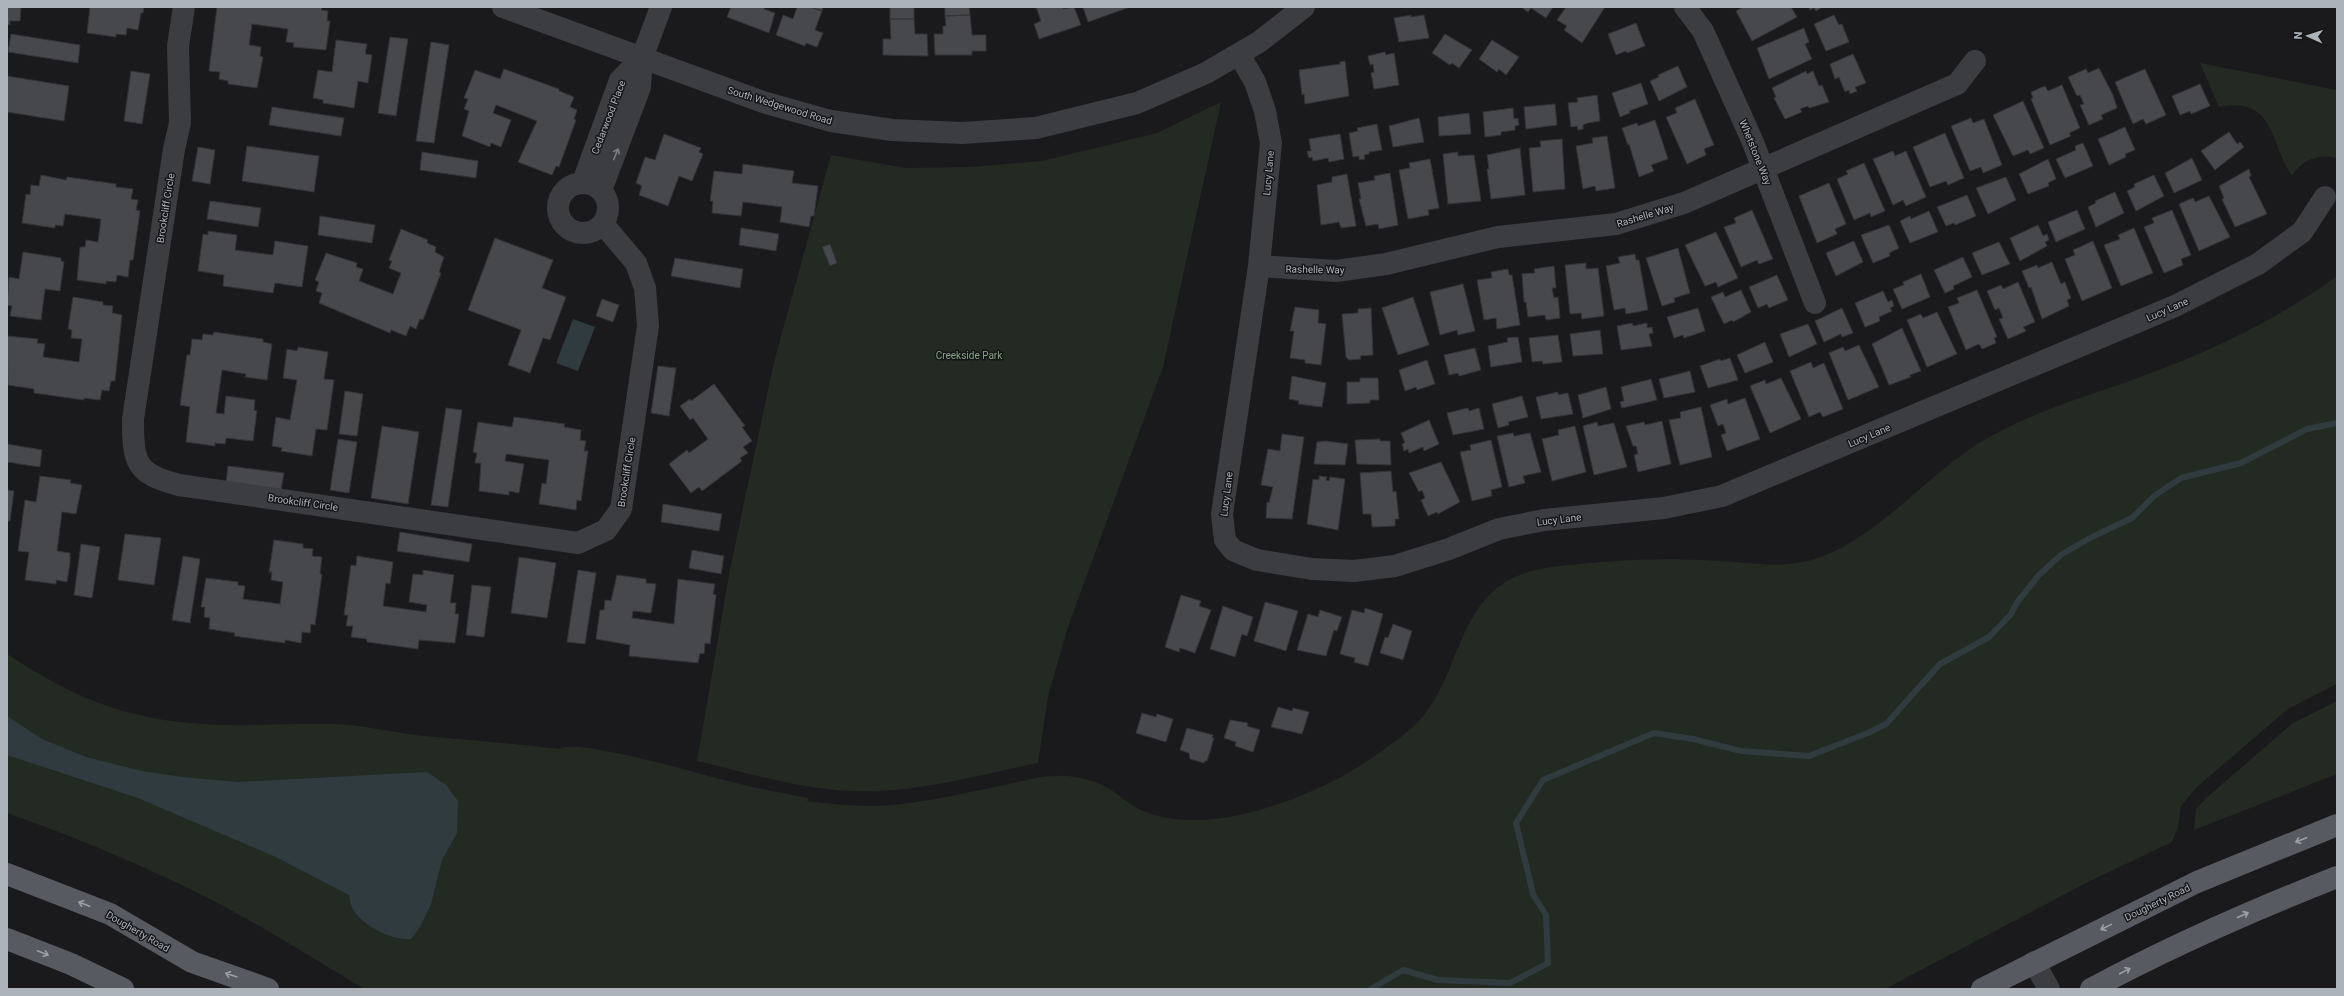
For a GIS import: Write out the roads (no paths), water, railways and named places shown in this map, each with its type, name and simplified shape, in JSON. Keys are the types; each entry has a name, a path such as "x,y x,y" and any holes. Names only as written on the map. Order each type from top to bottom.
{"main road":[{"name":"Dougherty Road","path":"1982,989 2198,882 2337,825"},
{"name":"Dougherty Road","path":"7,874 110,914 192,962 268,989"},
{"path":"2091,989 2190,939 2269,904 2337,877"},
{"path":"7,939 71,964 122,989"}],"street":[{"name":"Brookcliff Circle","path":"184,7 178,46 180,123 174,149 133,419 133,448 143,471 156,480 179,485 578,543 606,530 621,509 648,326 645,288 636,263 603,224"},
{"name":"South Wedgewood Road","path":"503,7 763,102 832,121 892,130 962,133 1036,128 1137,103 1206,73 1259,42 1304,7"},
{"name":"Cedarwood Place","path":"592,186 640,87 642,58 661,7"},
{"name":"Whetstone Way","path":"1685,7 1703,31 1752,140 1815,303"},
{"name":"Lucy Lane","path":"1239,54 1257,89 1265,112 1271,143 1259,266 1222,514 1225,540 1232,550 1258,560 1312,569 1354,571 1395,566 1449,549 1499,529 1544,520 1664,508 1722,496 2175,306 2258,264 2302,232 2325,197"},
{"name":"Rashelle Way","path":"1259,266 1336,271 1386,264 1498,237 1616,224 1684,203 1957,84 1975,61"},
{"path":"569,186 592,186 605,196 608,210 603,224 589,233 581,234 566,227 561,221 558,213 560,198 569,186"},
{"path":"2034,962 2049,989"}],"waterway":[{"path":"1371,989 1403,970 1438,980 1510,983 1548,963 1546,915 1533,894 1516,823 1543,780 1654,733 1693,739 1741,751 1809,756 1868,733 1886,724 1940,664 1989,637 2011,614 2018,601 2039,575 2062,554 2092,537 2132,518 2154,496 2181,478 2241,463 2307,429 2337,423"}],"park label":[{"name":"Creekside Park","path":"969,355"}]}
